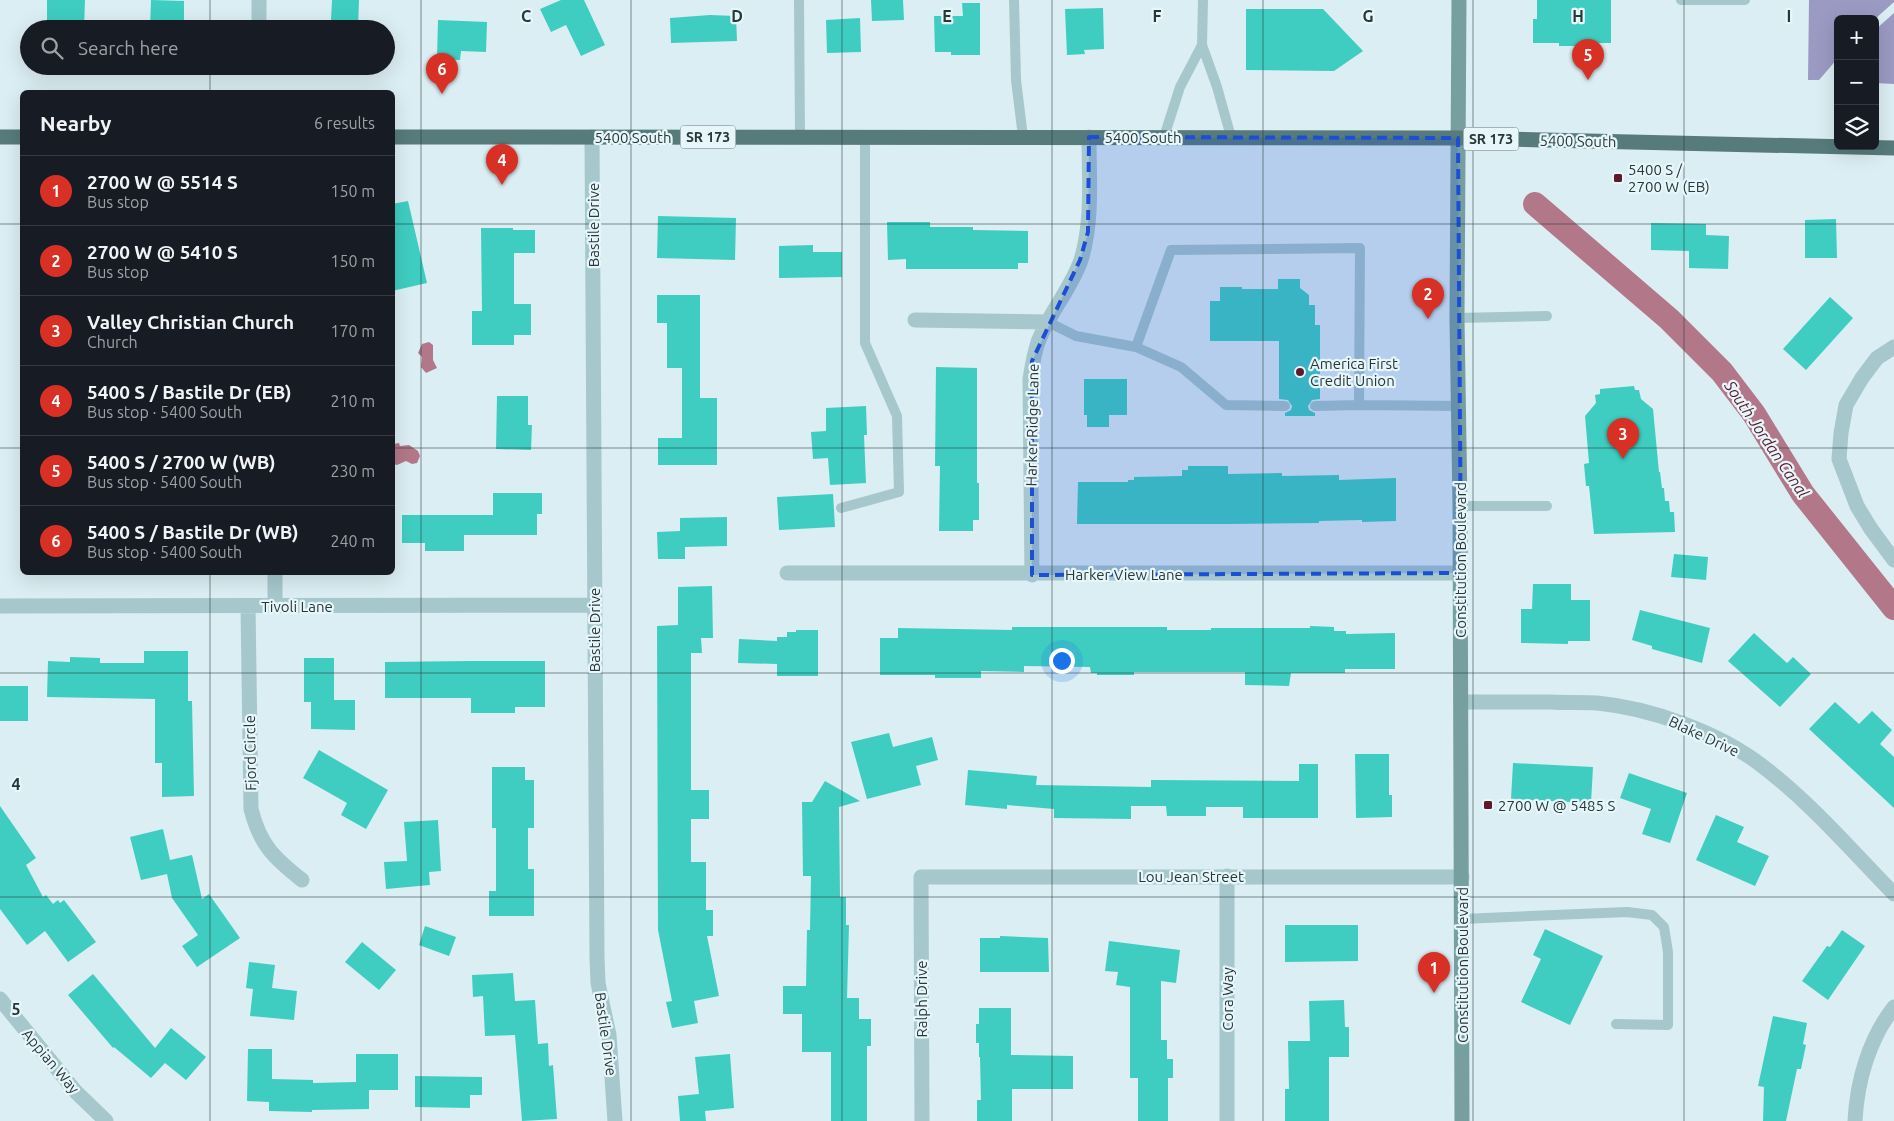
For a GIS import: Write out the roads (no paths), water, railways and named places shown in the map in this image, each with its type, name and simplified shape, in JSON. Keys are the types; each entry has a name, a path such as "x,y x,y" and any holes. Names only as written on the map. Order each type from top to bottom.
{"main road":[{"name":"Constitution Boulevard","path":"1459,0 1458,318 1461,574 1462,1121"},
{"path":"0,137 20,137"},
{"name":"5400 South","path":"395,137 1458,138 1894,148"}],"street":[{"path":"259,0 259,20"},
{"name":"Bastile Drive","path":"592,137 597,958 598,984 609,1035 615,1121"},
{"name":"Harker Ridge Lane","path":"1032,575 1030,379 1032,361 1038,341 1070,284 1080,260 1088,232 1088,137"},
{"path":"915,320 1048,322"},
{"path":"1894,347 1877,358 1862,378 1846,405 1839,459 1858,506 1871,529 1894,560"},
{"name":"Harker View Lane","path":"787,574 1461,574"},
{"path":"275,575 275,606"},
{"name":"Tivoli Lane","path":"0,606 594,605"},
{"name":"Fjord Circle","path":"248,606 251,809 256,828 265,845 282,864 302,880"},
{"name":"Blake Drive","path":"1461,702 1596,703 1629,708 1661,716 1721,740 1760,763 1794,791 1894,894"},
{"name":"Lou Jean Street","path":"921,877 1227,876 1462,878"},
{"name":"Cora Way","path":"1227,876 1227,1121"},
{"name":"Ralph Drive","path":"921,877 922,1121"},
{"name":"Appian Way","path":"0,999 76,1092 106,1121"},
{"path":"1855,1121 1856,1102 1866,1059 1884,1020 1894,1007"}],"lane":[{"path":"799,0 800,137"},
{"path":"1014,0 1016,80 1023,137"},
{"path":"1202,0 1202,45 1217,87 1230,138"},
{"path":"1681,0 1745,0"},
{"path":"1164,137 1180,87 1202,45"},
{"path":"841,508 899,492 897,416 865,343 865,137"},
{"path":"1136,347 1171,250 1360,248 1359,405"},
{"path":"1458,318 1548,316"},
{"path":"1048,322 1076,336 1136,347 1181,367 1226,405 1285,406"},
{"path":"1315,406 1459,406"},
{"path":"1460,506 1547,506"},
{"path":"1462,919 1626,912 1652,915 1664,927 1668,952 1668,1026 1616,1024"}],"waterway":[{"name":"South Jordan Canal","path":"1535,204 1669,319 1722,372 1754,414 1803,494 1894,608"}],"place":[{"name":"5400 S / 2700 W (WB)","path":"1588,80"},
{"name":"5400 S / Bastile Dr (WB)","path":"442,94"},
{"name":"5400 S / 2700 W (EB)","path":"1618,178"},
{"name":"5400 S / Bastile Dr (EB)","path":"502,185"},
{"name":"2700 W @ 5410 S","path":"1428,319"},
{"name":"America First Credit Union","path":"1300,372"},
{"name":"Valley Christian Church","path":"1623,459"},
{"name":"2700 W @ 5485 S","path":"1488,805"},
{"name":"2700 W @ 5514 S","path":"1434,993"}]}
